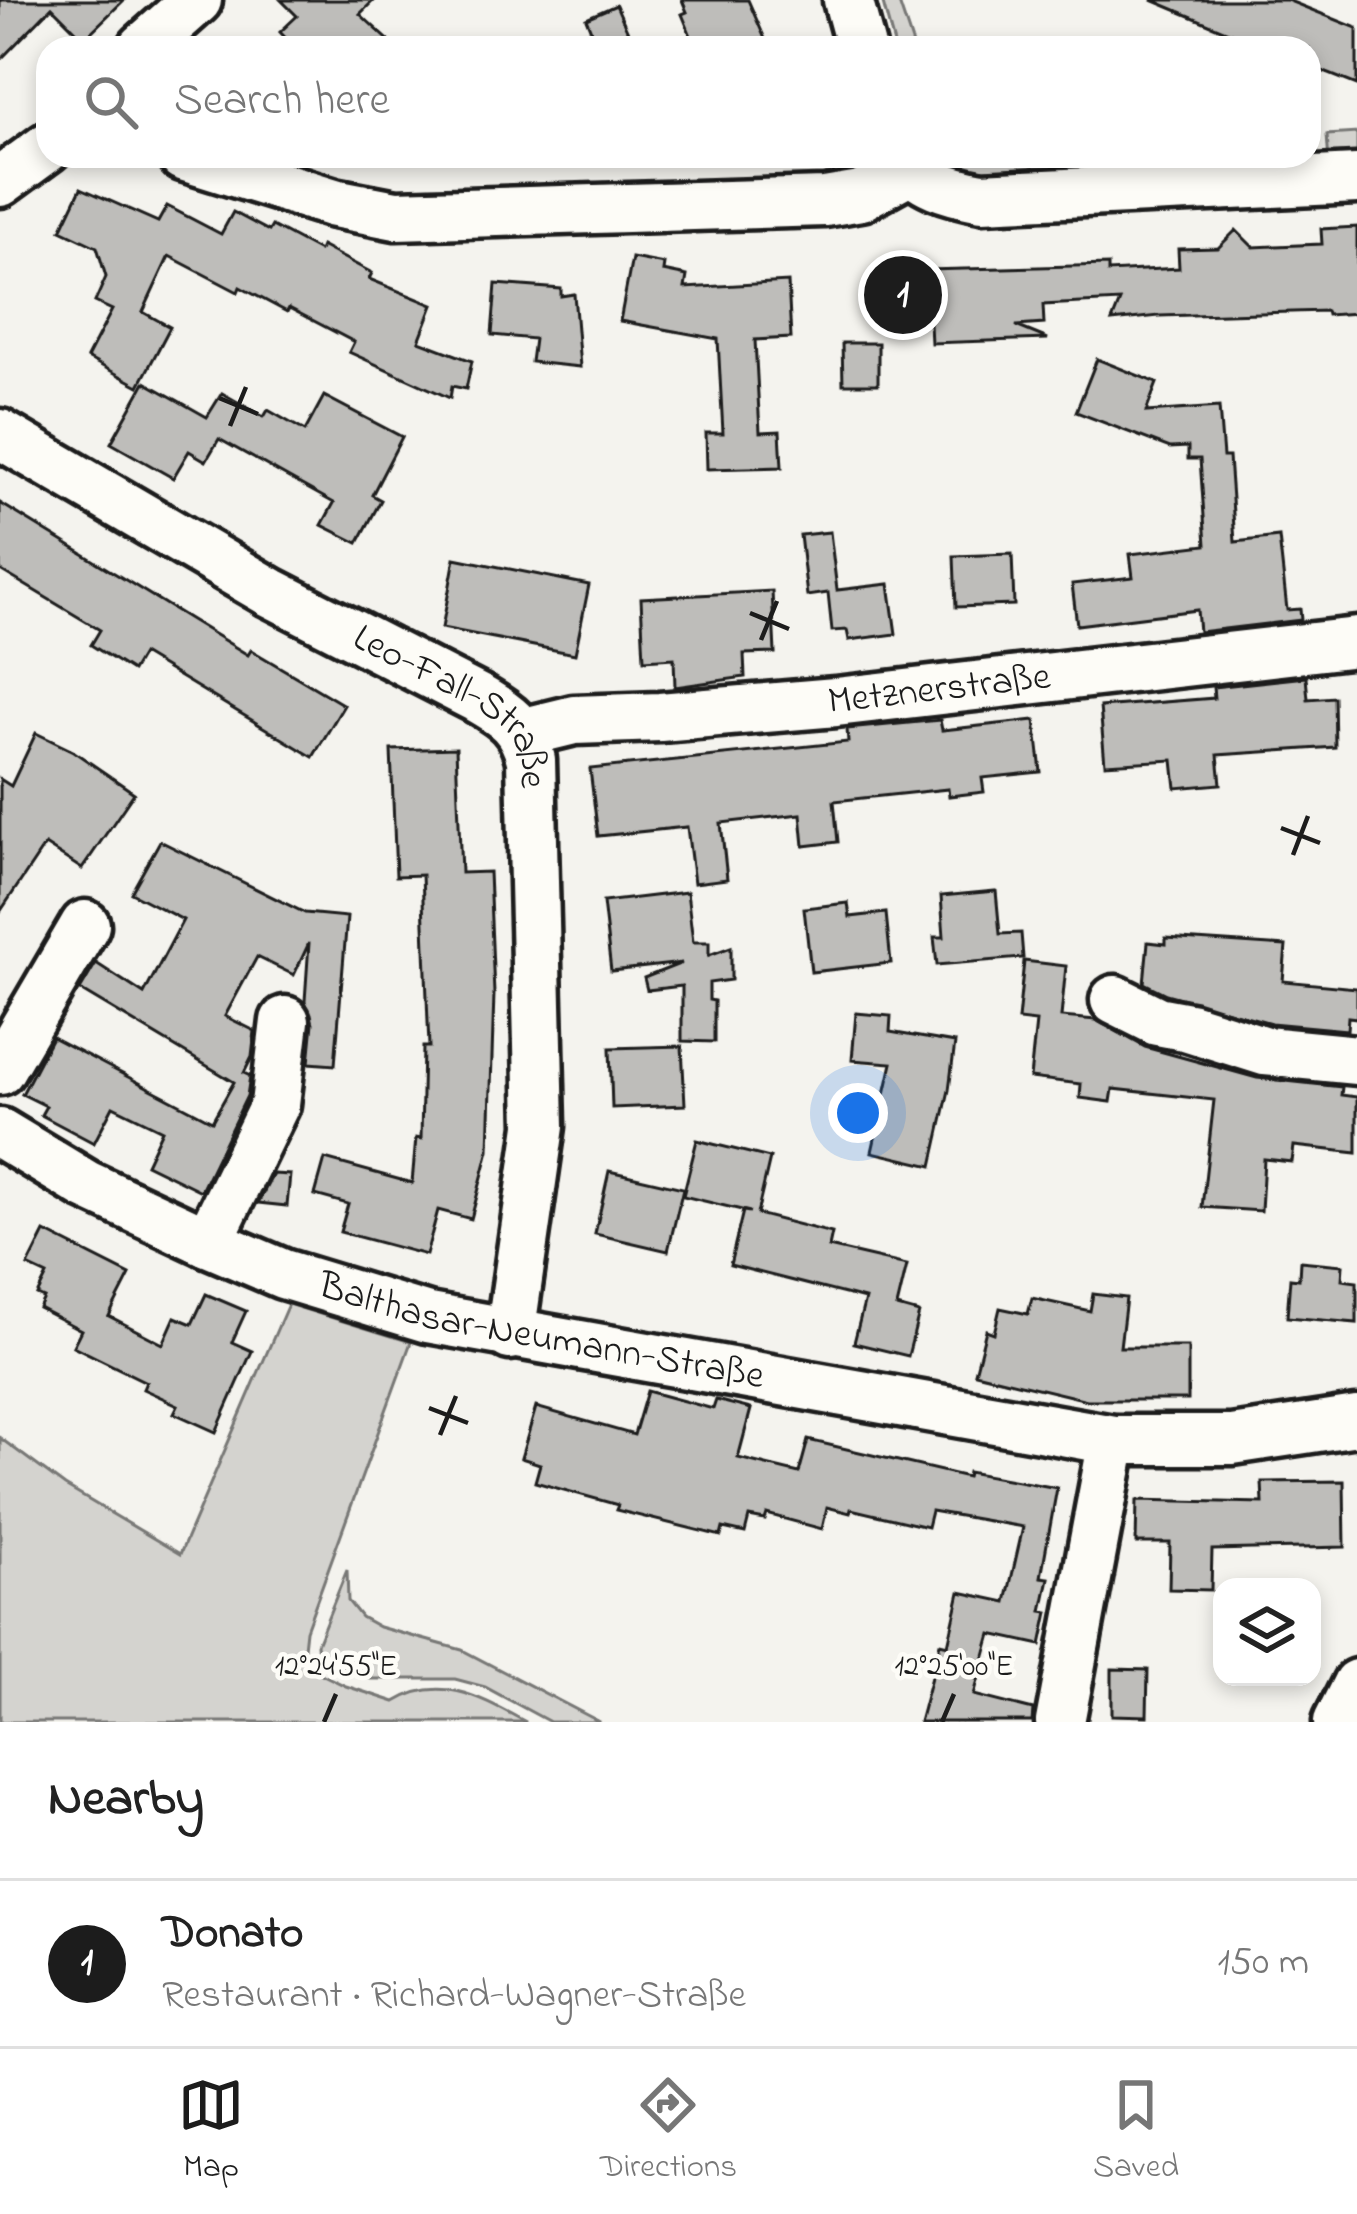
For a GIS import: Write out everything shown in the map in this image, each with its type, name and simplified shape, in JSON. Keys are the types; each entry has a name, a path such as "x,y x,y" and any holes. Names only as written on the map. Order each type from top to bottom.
{"street":[{"path":"156,36 196,0"},
{"path":"848,0 858,36"},
{"path":"0,182 36,156"},
{"path":"222,168 334,203 397,215 825,202 861,196 898,168"},
{"path":"914,168 939,187 982,197 1357,179"},
{"name":"Leo-Fall-Straße","path":"0,434 270,592 478,698 525,732 532,782 540,1126 510,1335"},
{"name":"Metznerstraße","path":"525,732 574,720 836,701 1357,642"},
{"path":"0,1070 86,925"},
{"path":"1115,1000 1157,1021 1265,1052 1357,1060"},
{"path":"208,1243 275,1104 285,1022"},
{"name":"Balthasar-Neumann-Straße","path":"0,1132 86,1185 208,1243 348,1296 510,1335 1113,1440 1232,1440 1357,1421"},
{"path":"1060,1722 1113,1440"},
{"path":"1338,1722 1357,1684"}],"shaded area":[{"path":"882,0 898,0 910,36 892,36"},
{"path":"1357,133 1357,162 1329,163 1327,135"},
{"path":"950,168 1058,168 1058,178 960,175"},
{"path":"1082,168 1132,168 1132,174 1082,177"},
{"path":"288,1304 411,1342 306,1630 304,1648 311,1669 395,1702 429,1690 462,1693 526,1722 0,1722 0,1438 65,1486 180,1554"},
{"path":"347,1570 348,1601 361,1617 379,1627 462,1650 600,1722 550,1722 485,1687 455,1679 371,1679 318,1654 317,1644"}],"building":[{"path":"0,0 124,0 87,36 81,36 52,7 0,60"},
{"path":"281,0 374,0 360,14 384,36 284,36 280,32 297,16"},
{"path":"682,0 748,0 764,36 691,36 682,14 687,12"},
{"path":"1152,0 1287,0 1357,28 1357,85 1321,71 1321,36 1238,36"},
{"path":"616,5 630,36 593,36 586,18"},
{"path":"81,188 158,222 167,206 221,234 233,212 319,251 321,246 372,273 369,279 433,305 419,341 472,361 466,389 452,386 450,398 349,352 354,342 289,308 287,312 240,287 238,292 169,256 143,312 170,327 139,386 87,358 112,310 95,302 106,277 97,247 61,230"},
{"path":"1357,227 1357,313 1112,321 1120,301 1043,305 1044,324 1016,326 1048,339 931,343 927,270 1179,268 1178,249 1218,248 1236,230 1253,247 1322,244 1321,229"},
{"path":"632,258 664,264 663,271 687,276 685,288 788,282 791,338 755,340 760,432 780,431 782,467 707,469 706,433 723,433 718,339 620,321"},
{"path":"496,284 561,289 561,296 574,294 580,367 531,362 534,339 492,335"},
{"path":"842,343 878,343 878,384 843,384"},
{"path":"1097,359 1157,383 1146,412 1219,407 1223,457 1229,457 1235,542 1279,537 1287,610 1300,609 1301,620 1199,632 1197,610 1077,625 1072,584 1133,577 1130,554 1206,545 1200,459 1188,459 1188,447 1170,448 1076,412"},
{"path":"145,382 207,417 222,393 264,417 268,410 305,431 324,396 402,437 372,495 381,500 358,543 322,525 334,503 219,439 206,461 189,451 173,478 111,443"},
{"path":"0,503 248,655 251,650 344,705 313,757 142,654 132,671 91,645 100,630 0,570"},
{"path":"830,532 837,590 889,584 896,634 849,640 847,630 832,631 828,593 807,596 800,535"},
{"path":"1012,554 1014,605 956,607 954,556"},
{"path":"455,558 589,585 575,654 442,628"},
{"path":"772,591 775,653 744,654 745,677 675,687 674,658 644,660 641,598"},
{"path":"1306,677 1308,699 1334,697 1335,747 1218,755 1221,784 1176,788 1173,760 1105,764 1100,707 1214,698 1213,687"},
{"path":"940,720 942,730 1035,720 1041,772 982,778 984,792 949,796 948,789 834,801 838,842 804,846 801,814 721,823 727,879 694,883 687,827 598,836 590,769 848,742 847,729"},
{"path":"36,733 73,751 134,793 82,869 45,845 0,912 0,779 11,786"},
{"path":"456,748 461,873 489,872 494,994 489,1150 471,1219 438,1210 426,1255 340,1232 348,1204 315,1195 325,1159 412,1183 416,1138 421,1139 423,1047 429,1047 422,875 396,876 391,750"},
{"path":"160,841 305,913 347,917 335,1065 309,1063 313,1023 305,1001 309,943 294,975 257,957 225,1016 255,1031 252,1057 244,1073 250,1076 247,1096 201,1191 146,1164 162,1130 113,1106 94,1143 41,1115 46,1106 22,1094 52,1037 212,1121 234,1082 80,990 96,963 144,994 183,920 131,893"},
{"path":"996,891 1000,934 1021,933 1023,958 937,965 934,937 944,937 941,896"},
{"path":"687,892 693,942 709,942 709,955 731,947 731,980 709,983 714,1042 682,1041 682,986 647,990 644,978 682,963 611,971 603,902"},
{"path":"848,903 850,917 886,913 891,963 811,972 804,908"},
{"path":"1166,938 1286,946 1283,981 1357,988 1357,1018 1348,1017 1347,1030 1271,1023 1166,994 1144,983 1148,942 1166,944"},
{"path":"1024,961 1066,966 1061,1017 1096,1020 1145,1047 1257,1078 1342,1087 1341,1095 1357,1097 1357,1153 1294,1146 1292,1162 1264,1159 1261,1211 1202,1207 1214,1100 1113,1089 1111,1102 1080,1098 1081,1084 1030,1078 1036,1022 1018,1020"},
{"path":"856,1013 891,1016 890,1032 955,1043 932,1166 872,1152 892,1063 852,1060"},
{"path":"682,1046 685,1105 612,1108 610,1048"},
{"path":"697,1140 770,1158 757,1214 832,1233 829,1247 907,1265 897,1307 919,1313 908,1356 854,1343 865,1299 730,1265 743,1211 750,1212 683,1196"},
{"path":"609,1171 683,1188 668,1251 595,1234"},
{"path":"273,1174 290,1175 287,1206 258,1203"},
{"path":"45,1232 130,1275 109,1316 163,1344 175,1317 192,1324 206,1294 246,1311 232,1342 252,1351 216,1432 174,1413 178,1405 143,1389 146,1382 73,1346 81,1330 39,1308 44,1298 37,1295 47,1275 28,1266"},
{"path":"1300,1261 1343,1265 1342,1280 1357,1282 1357,1323 1287,1317 1290,1278 1299,1279"},
{"path":"1093,1294 1126,1298 1120,1347 1188,1347 1188,1400 1087,1400 975,1373 986,1330 994,1333 1000,1308 1028,1314 1032,1298 1090,1311"},
{"path":"647,1391 713,1409 716,1400 751,1409 738,1458 799,1473 808,1440 967,1477 968,1472 1057,1488 1041,1577 1049,1578 1041,1645 991,1634 974,1695 1033,1710 1032,1722 919,1722 940,1643 948,1645 960,1592 1006,1602 1023,1527 931,1511 927,1527 827,1507 822,1529 767,1514 765,1520 749,1517 745,1533 723,1528 721,1536 616,1510 618,1505 535,1482 540,1464 521,1458 536,1407 634,1435"},
{"path":"1344,1481 1345,1547 1212,1550 1211,1590 1169,1589 1170,1543 1136,1543 1137,1500 1263,1503 1262,1482"},
{"path":"1112,1669 1148,1670 1147,1716 1112,1715"}],"place":[{"name":"Donato","path":"903,295"}]}
